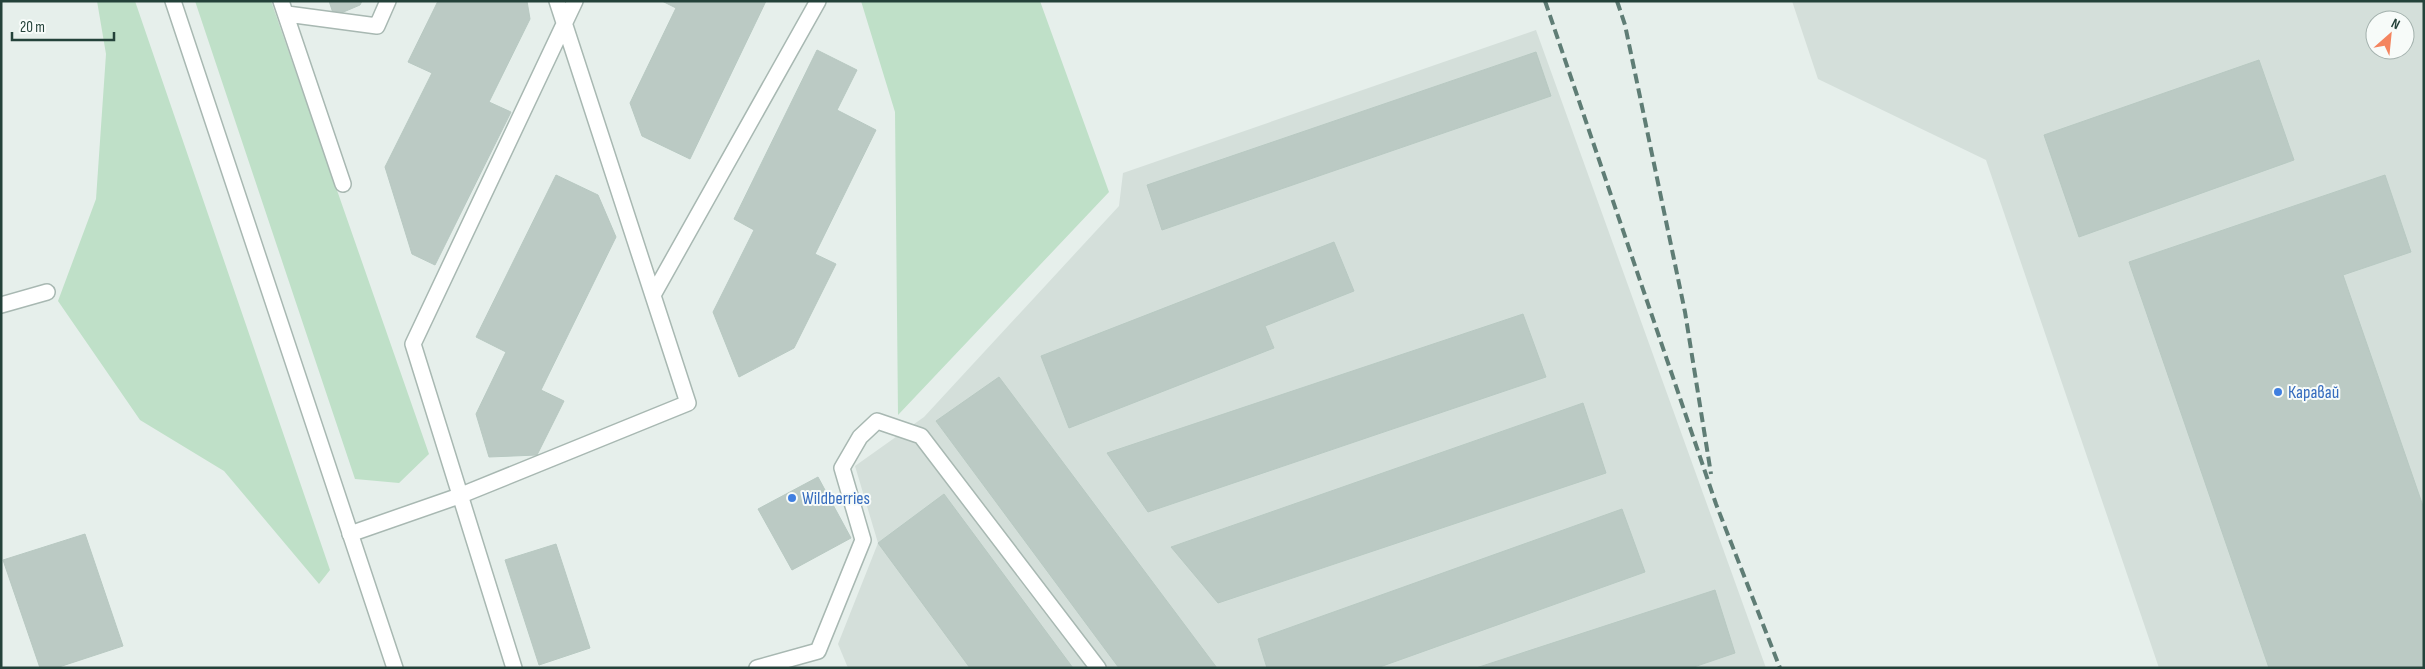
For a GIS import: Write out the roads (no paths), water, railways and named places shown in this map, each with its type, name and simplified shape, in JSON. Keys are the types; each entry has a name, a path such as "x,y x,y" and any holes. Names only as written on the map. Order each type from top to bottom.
{"street":[{"path":"173,1 395,668"},
{"path":"343,184 284,8 377,26 388,1"},
{"path":"350,534 459,496 688,402 556,1"},
{"path":"514,668 413,344 575,1"},
{"path":"653,295 818,1"},
{"path":"1,305 47,292"},
{"path":"757,668 818,651 863,540 842,468 860,437 877,421 921,436 1098,668"}],"railway":[{"path":"1545,1 1716,504 1780,668"},
{"path":"1617,1 1625,25 1685,312 1711,474"}],"place":[{"name":"Каравай","path":"2278,392"},
{"name":"Wildberries","path":"792,498"}]}
